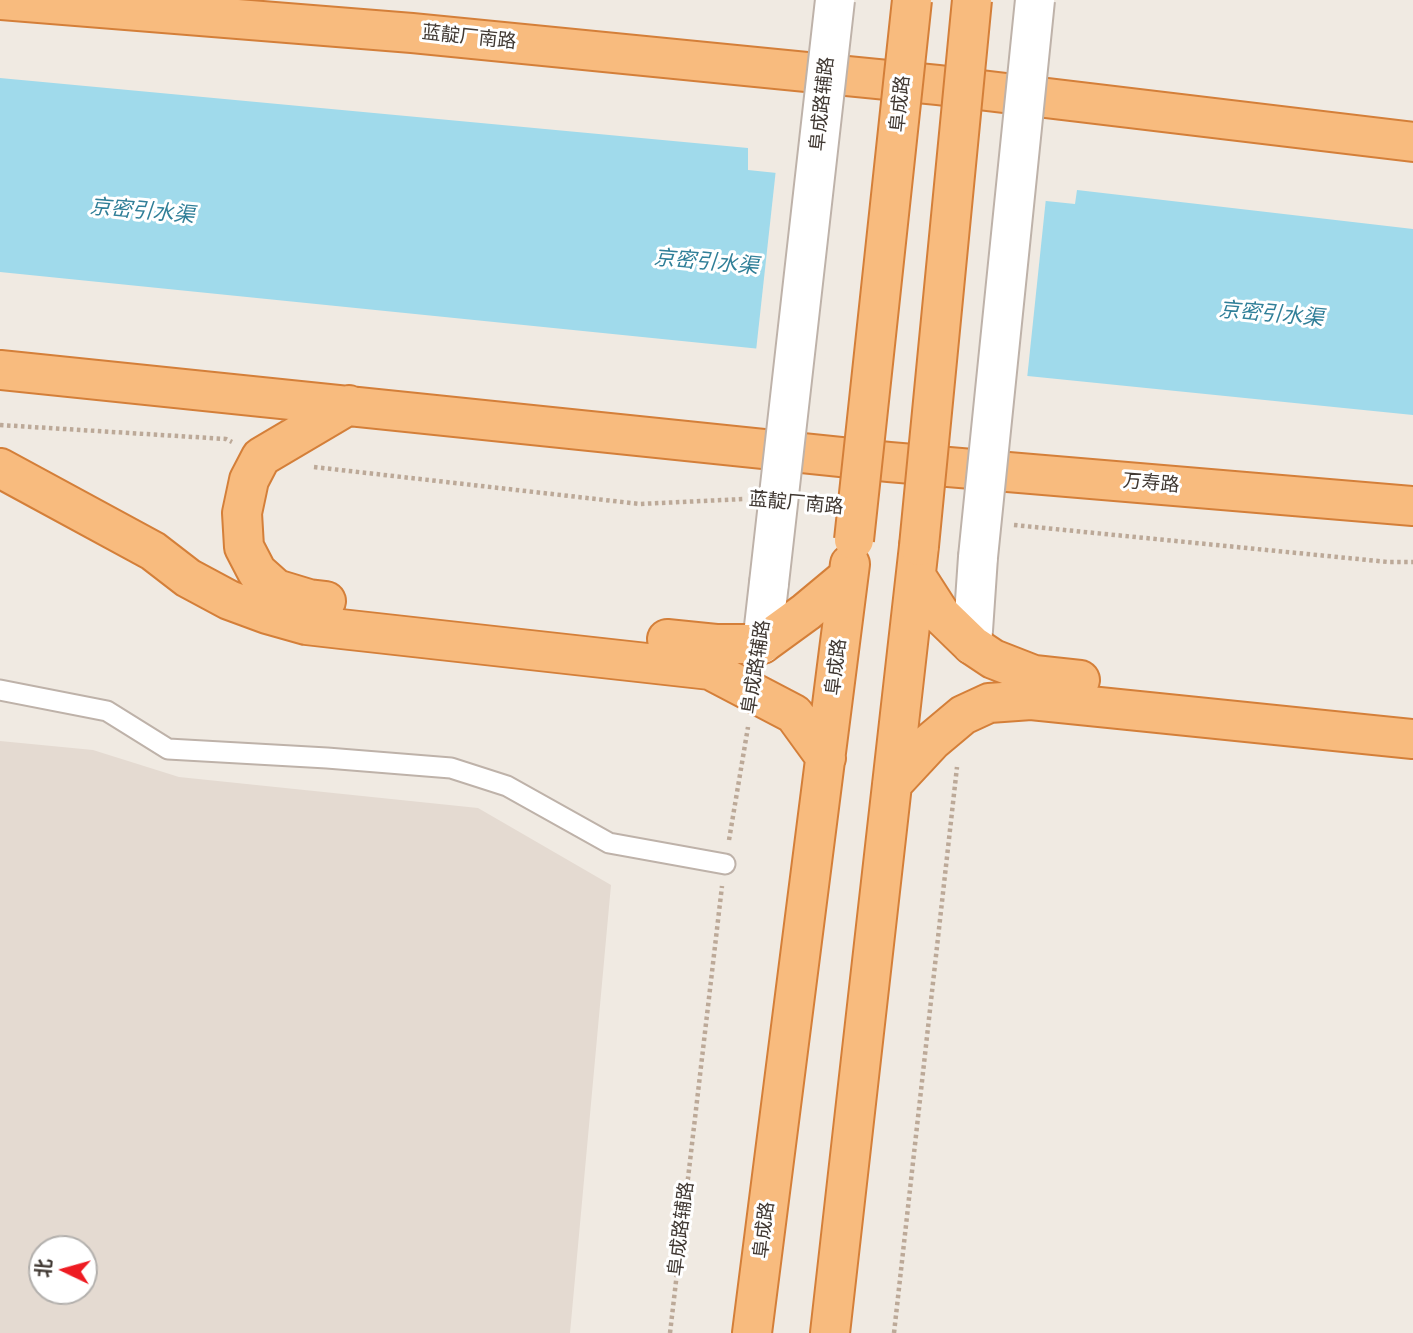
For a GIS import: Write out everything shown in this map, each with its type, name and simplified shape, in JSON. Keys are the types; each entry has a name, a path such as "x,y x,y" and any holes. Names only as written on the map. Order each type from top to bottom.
{"highway":[{"name":"蓝靛厂南路","path":"1,0 412,33 937,85 1401,136"},
{"path":"365,0 412,33"},
{"name":"阜成路","path":"752,1333 854,540 912,0"},
{"path":"830,1333 917,561 972,0"},
{"path":"0,370 349,405"},
{"path":"349,405 261,457 248,480 242,513 244,547 257,572 276,589 341,603 716,644 762,644 848,577"},
{"name":"万寿路","path":"349,405 889,461 1413,506"},
{"path":"0,468 153,551 198,583 229,600 267,614 306,625 710,670 794,714 826,758"},
{"path":"1362,501 1413,530"},
{"path":"917,561 941,615 972,645 993,659 1034,675 1413,713"},
{"path":"892,784 932,741 963,715 989,703 1031,700 1413,739"}],"street":[{"name":"阜成路辅路","path":"762,644 835,0"},
{"path":"972,645 978,557 1035,0"}],"lane":[{"path":"0,690 107,711 168,749 451,768 507,786 609,843 725,864"}],"path":[{"path":"0,425 226,439 261,457"},
{"name":"蓝靛厂南路","path":"312,467 640,504 735,498 749,500"},
{"path":"1008,524 1375,561 1413,562"},
{"name":"阜成路辅路","path":"670,1333 725,864 754,692"},
{"path":"894,1333 963,715"}],"shaded area":[{"path":"0,741 93,750 179,777 478,808 611,885 570,1333 0,1333"}],"water":[{"name":"京密引水渠","path":"0,78 748,148 748,170 1075,204 1077,190 1413,229 1413,415 0,272"}],"pier":[{"path":"776,169 1046,198 1027,379 756,351"}]}
